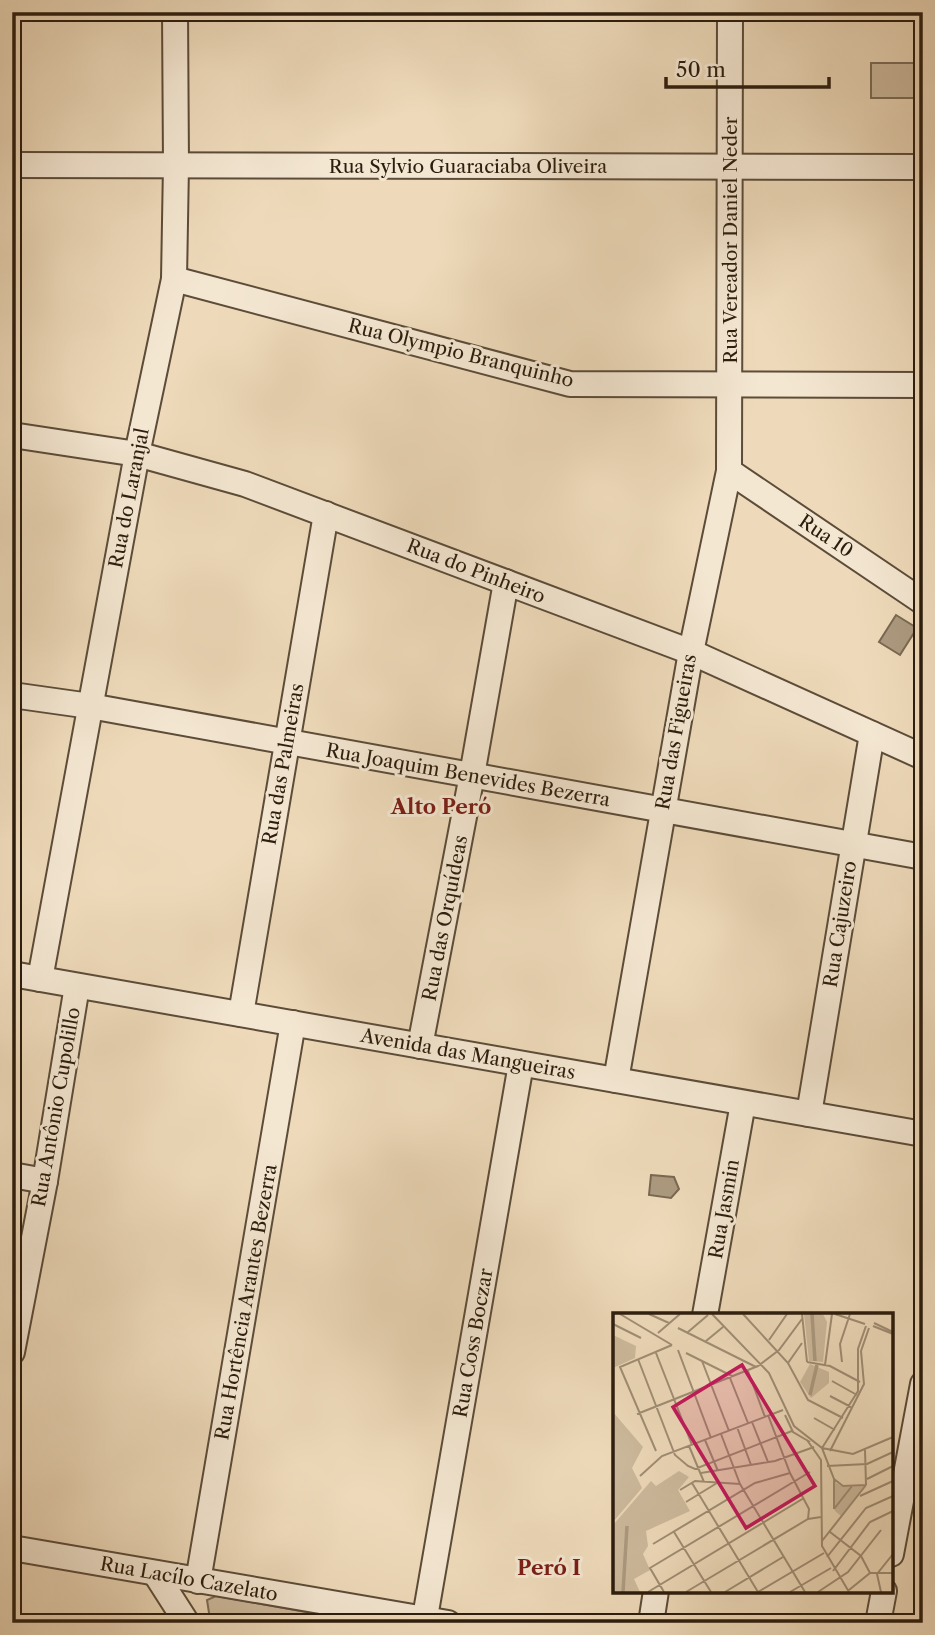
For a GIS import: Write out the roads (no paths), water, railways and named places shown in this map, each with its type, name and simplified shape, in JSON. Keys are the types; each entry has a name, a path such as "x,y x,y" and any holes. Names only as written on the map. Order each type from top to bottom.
{"street":[{"name":"Rua do Laranjal","path":"40,979 137,454 174,279 175,12"},
{"name":"Rua Vereador Daniel Neder","path":"730,12 730,384"},
{"name":"Rua Sylvio Guaraciaba Oliveira","path":"12,165 923,167"},
{"name":"Rua Olympio Branquinho","path":"174,279 570,384 923,385"},
{"name":"Rua das Figueiras","path":"616,1080 691,652 729,471 730,384"},
{"name":"Rua do Pinheiro","path":"12,435 137,454 245,484 691,652 923,757"},
{"name":"Rua 10","path":"729,471 923,601"},
{"name":"Rua das Palmeiras","path":"241,1014 326,514"},
{"name":"Rua das Orquídeas","path":"420,1046 506,582"},
{"name":"Rua Joaquim Benevides Bezerra","path":"12,695 90,706 923,858"},
{"name":"Rua Cajuzeiro","path":"810,1114 872,734"},
{"name":"Avenida das Mangueiras","path":"12,975 923,1134"},
{"name":"Rua Antônio Cupolillo","path":"12,1352 45,1181 77,986"},
{"name":"Rua Hortência Arantes Bezerra","path":"198,1581 293,1023"},
{"name":"Rua Coss Boczar","path":"432,1621 521,1064"},
{"name":"Rua Jasmin","path":"705,1313 743,1103"},
{"path":"12,1175 45,1181"},
{"path":"893,1543 923,1384"},
{"name":"Rua Lacílo Cazelato","path":"12,1548 432,1621"},
{"path":"155,1573 187,1623"},
{"path":"651,1623 656,1593"},
{"path":"878,1623 884,1593"}],"district":[{"name":"Alto Peró","path":"441,806"},
{"name":"Peró I","path":"549,1567"}]}
